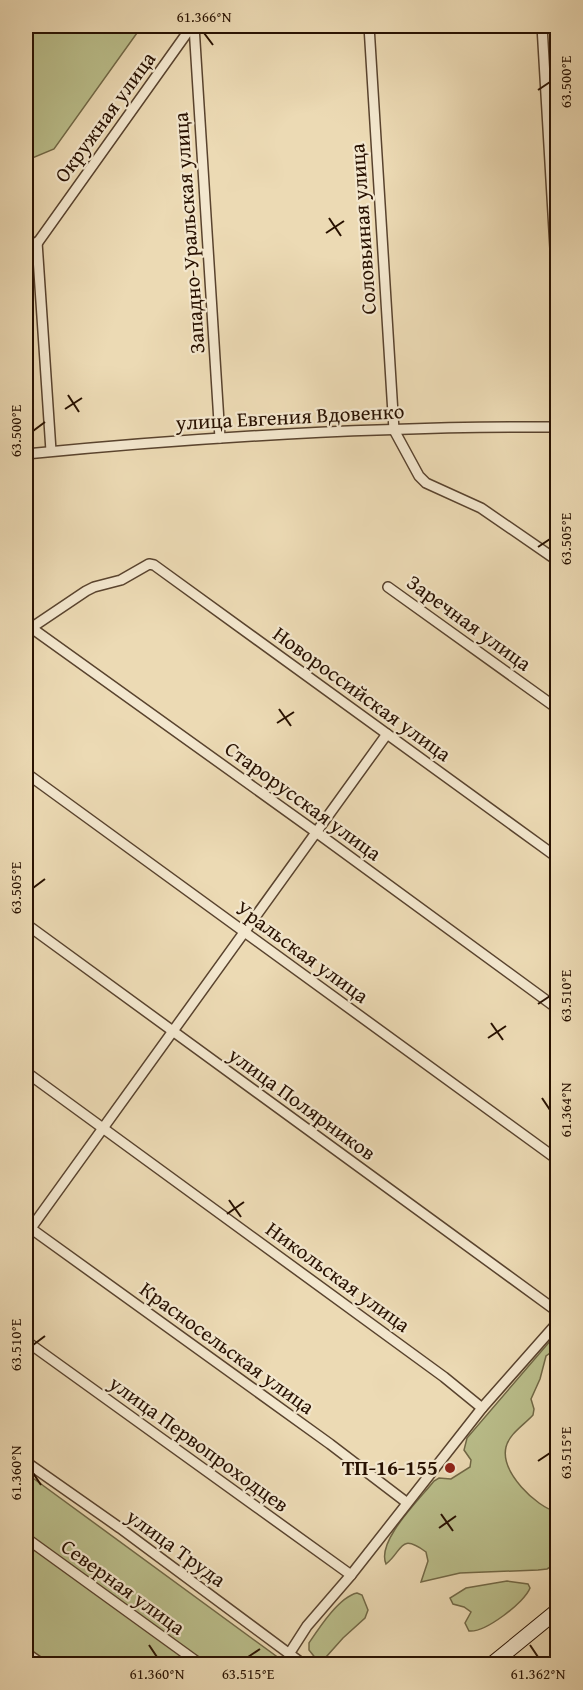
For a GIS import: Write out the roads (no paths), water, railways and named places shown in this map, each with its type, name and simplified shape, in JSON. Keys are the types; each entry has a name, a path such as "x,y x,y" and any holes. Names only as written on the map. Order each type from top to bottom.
{"main road":[{"path":"492,1665 558,1610"}],"street":[{"name":"Окружная улица","path":"26,258 193,26"},
{"name":"Западно-Уральская улица","path":"193,26 220,438"},
{"name":"Соловьиная улица","path":"369,26 394,430"},
{"path":"542,26 558,299"},
{"path":"38,242 51,451"},
{"name":"улица Евгения Вдовенко","path":"26,454 220,438 476,426 558,427"},
{"path":"394,430 419,477 426,483 434,489 480,508 558,561"},
{"name":"Новороссийская улица","path":"28,626 94,587 122,580 149,564 154,565 558,858"},
{"name":"Заречная улица","path":"388,587 558,709"},
{"name":"Старорусская улица","path":"28,626 558,1009"},
{"path":"27,1230 104,1128 387,734"},
{"name":"Уральская улица","path":"26,773 558,1160"},
{"name":"улица Полярников","path":"26,924 558,1312"},
{"name":"Никольская улица","path":"26,1072 444,1377 482,1408"},
{"name":"Красносельская улица","path":"27,1230 330,1444 406,1502"},
{"path":"289,1654 307,1626 351,1575 482,1408 558,1322"},
{"name":"улица Первопроходцев","path":"26,1341 351,1575"},
{"name":"улица Труда","path":"26,1462 120,1528 303,1665"},
{"name":"Северная улица","path":"26,1538 200,1665"},
{"path":"26,1653 42,1665"}],"place":[{"name":"ТП-16-155","path":"450,1468"}]}
